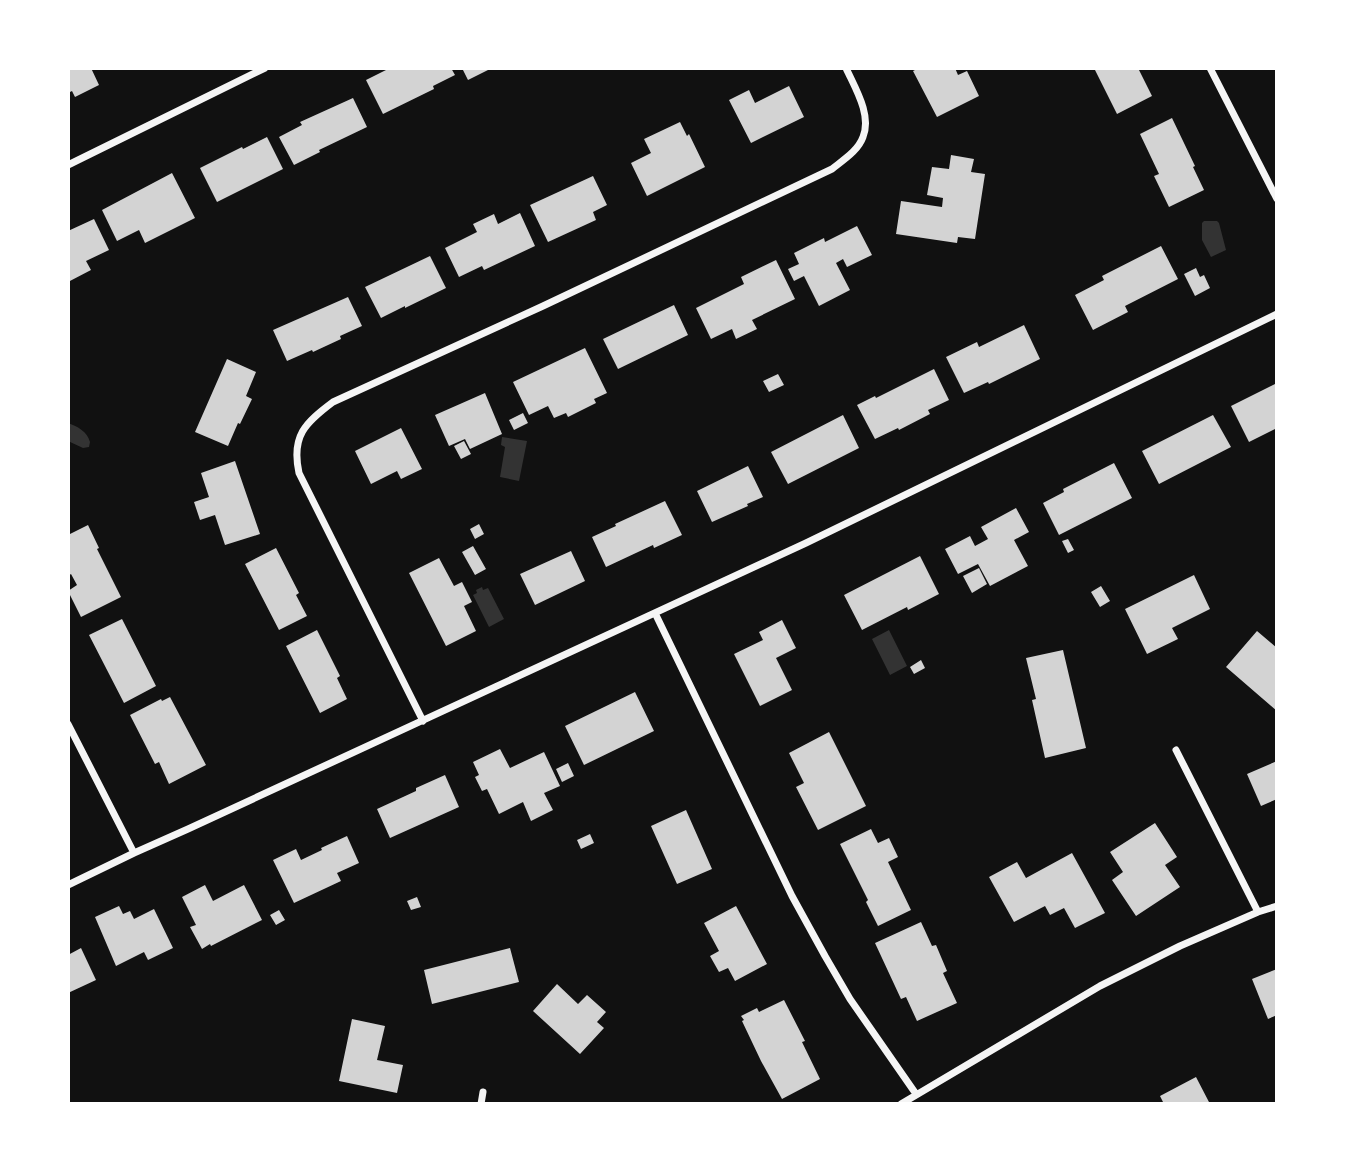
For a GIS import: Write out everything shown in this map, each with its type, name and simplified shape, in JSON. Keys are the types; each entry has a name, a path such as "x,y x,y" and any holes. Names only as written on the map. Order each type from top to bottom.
{"street":[{"path":"68,165 265,68"},
{"path":"423,720 299,473 295,457 299,438 307,424 333,402 832,169 852,153 863,137 866,118 846,68"},
{"path":"1210,68 1277,199"},
{"path":"68,885 819,537 1277,314"},
{"path":"655,613 792,896 850,999 916,1094"},
{"path":"68,724 134,853"},
{"path":"1176,750 1258,912"},
{"path":"901,1104 1100,986 1180,946 1277,906"},
{"path":"481,1104 482,1092"}],"shaded area":[{"path":"1217,221 1226,250 1211,257 1202,240 1202,223"},
{"path":"68,423 84,432 89,438 89,447 83,448 68,441"},
{"path":"502,437 527,441 519,481 500,477 505,447 501,445"},
{"path":"482,587 483,590 488,588 504,619 489,627 473,595"},
{"path":"889,630 907,666 890,675 872,639"}],"building":[{"path":"68,68 91,68 99,85 75,97 72,91 68,93"},
{"path":"390,68 451,68 455,75 433,86 434,89 383,114 366,80"},
{"path":"462,68 492,68 468,80"},
{"path":"919,68 955,68 958,75 967,71 979,96 937,117 913,71"},
{"path":"1094,68 1138,68 1152,96 1117,114"},
{"path":"789,86 804,117 751,143 729,100 749,90 755,103"},
{"path":"353,98 367,127 294,165 279,137 302,125 300,122"},
{"path":"1172,118 1204,190 1169,207 1154,176 1159,174 1140,134"},
{"path":"680,122 705,167 647,196 631,163 651,153 644,139"},
{"path":"267,137 283,169 217,202 200,168"},
{"path":"951,155 974,159 971,172 985,174 975,239 958,237 957,243 896,234 901,201 942,207 943,198 927,195 932,167 949,169"},
{"path":"172,173 195,218 145,243 139,230 117,241 102,210"},
{"path":"593,176 607,205 593,212 596,220 548,242 530,205"},
{"path":"520,213 535,246 484,270 482,266 459,277 445,248 477,232 473,224 494,214 498,224"},
{"path":"94,219 109,250 86,261 91,270 68,282 68,231"},
{"path":"857,226 872,255 847,267 843,259 836,263 850,290 819,306 804,276 794,281 788,269 799,264 794,253 824,238 825,242"},
{"path":"1161,246 1178,279 1125,306 1128,312 1093,330 1075,295 1104,280 1102,276"},
{"path":"430,256 446,288 381,318 365,287"},
{"path":"776,260 795,299 752,320 757,329 736,339 732,329 711,339 696,308 744,284 741,277"},
{"path":"1196,268 1200,277 1204,275 1210,288 1195,296 1184,274"},
{"path":"348,297 362,326 340,336 341,339 287,361 273,330"},
{"path":"674,305 688,335 618,369 603,339"},
{"path":"1024,325 1040,359 964,393 946,357 977,342 979,347"},
{"path":"585,348 607,393 594,399 596,403 568,417 566,413 554,418 548,406 529,415 513,382"},
{"path":"227,359 256,372 246,396 252,399 228,446 195,432"},
{"path":"934,369 949,400 928,410 930,414 875,439 857,405"},
{"path":"778,374 784,385 769,392 763,381"},
{"path":"1277,383 1277,428 1249,442 1231,406"},
{"path":"485,393 502,434 470,449 465,439 449,446 435,415"},
{"path":"523,413 528,423 514,430 509,420"},
{"path":"843,415 859,448 788,484 771,452"},
{"path":"1213,415 1231,447 1159,484 1142,451"},
{"path":"401,428 422,469 401,479 397,471 371,484 355,451"},
{"path":"464,441 471,454 461,459 454,446"},
{"path":"235,461 260,534 225,545 215,515 200,520 194,502 209,497 201,473"},
{"path":"1114,463 1132,498 1059,535 1043,503 1064,492 1063,489"},
{"path":"748,466 763,497 712,522 697,491"},
{"path":"665,501 682,535 606,567 592,537"},
{"path":"1016,508 1029,532 1014,540 1028,566 990,586 978,564 958,574 945,549 970,536 975,546 988,539 981,527"},
{"path":"479,524 484,534 475,539 470,529"},
{"path":"88,525 121,597 81,617 68,591 77,585 71,574 68,576 68,535"},
{"path":"1068,539 1074,550 1068,553 1062,541"},
{"path":"473,546 486,569 475,575 462,552"},
{"path":"276,548 299,593 296,595 307,616 279,630 245,564"},
{"path":"571,551 585,581 535,605 520,574"},
{"path":"920,556 939,594 862,630 844,595"},
{"path":"439,558 454,586 462,582 472,602 464,606 476,631 446,646 409,573"},
{"path":"979,568 987,584 972,593 963,576"},
{"path":"1194,575 1210,609 1172,628 1178,639 1147,654 1125,609"},
{"path":"1101,586 1110,601 1100,607 1091,592"},
{"path":"122,619 156,686 124,703 89,635"},
{"path":"782,620 796,648 776,658 792,690 760,706 734,654 763,640 759,632"},
{"path":"317,630 340,676 337,678 347,699 320,713 286,646"},
{"path":"1257,631 1277,648 1277,711 1226,667"},
{"path":"1063,650 1086,748 1045,758 1032,700 1036,699 1026,658"},
{"path":"921,660 925,668 914,674 910,667"},
{"path":"635,692 654,731 584,765 565,726"},
{"path":"170,697 206,765 169,784 159,762 155,764 130,715"},
{"path":"829,732 866,806 818,830 796,787 804,783 789,753"},
{"path":"500,749 510,768 544,752 560,786 544,793 553,810 531,821 523,802 499,814 487,789 482,791 475,777 479,775 473,762"},
{"path":"1277,761 1277,799 1261,806 1247,774"},
{"path":"568,763 574,776 562,782 556,769"},
{"path":"445,775 459,807 390,838 377,809"},
{"path":"686,810 712,869 677,884 651,826"},
{"path":"1155,823 1177,857 1165,865 1180,887 1136,916 1112,880 1123,872 1110,852"},
{"path":"871,829 878,843 889,838 898,857 888,862 911,910 878,926 840,844"},
{"path":"590,834 594,843 581,849 577,840"},
{"path":"347,836 359,863 337,873 341,881 294,903 273,860 296,849 301,860"},
{"path":"1072,853 1105,913 1075,928 1064,908 1050,915 1045,906 1014,922 989,877 1017,862 1026,878"},
{"path":"205,885 213,901 244,885 262,920 202,949 190,927 196,925 182,897"},
{"path":"417,897 421,907 411,910 407,901"},
{"path":"119,906 123,914 130,911 134,919 154,909 173,948 148,960 144,952 116,966 95,917"},
{"path":"736,906 767,964 735,981 728,968 719,972 710,956 719,951 704,923"},
{"path":"279,910 285,920 276,925 270,915"},
{"path":"921,922 932,946 936,945 947,971 943,973 957,1003 917,1021 906,997 901,999 875,943"},
{"path":"81,948 96,980 68,993 68,955"},
{"path":"510,948 519,982 432,1004 424,970"},
{"path":"1277,969 1277,1015 1268,1019 1252,979"},
{"path":"557,984 578,1004 587,995 606,1012 597,1022 604,1028 580,1054 533,1011"},
{"path":"784,1000 805,1041 802,1042 820,1079 782,1099 741,1016 757,1008 759,1012"},
{"path":"352,1019 385,1026 377,1060 403,1065 397,1093 339,1081"},
{"path":"1196,1077 1210,1104 1164,1104 1160,1096"}]}
